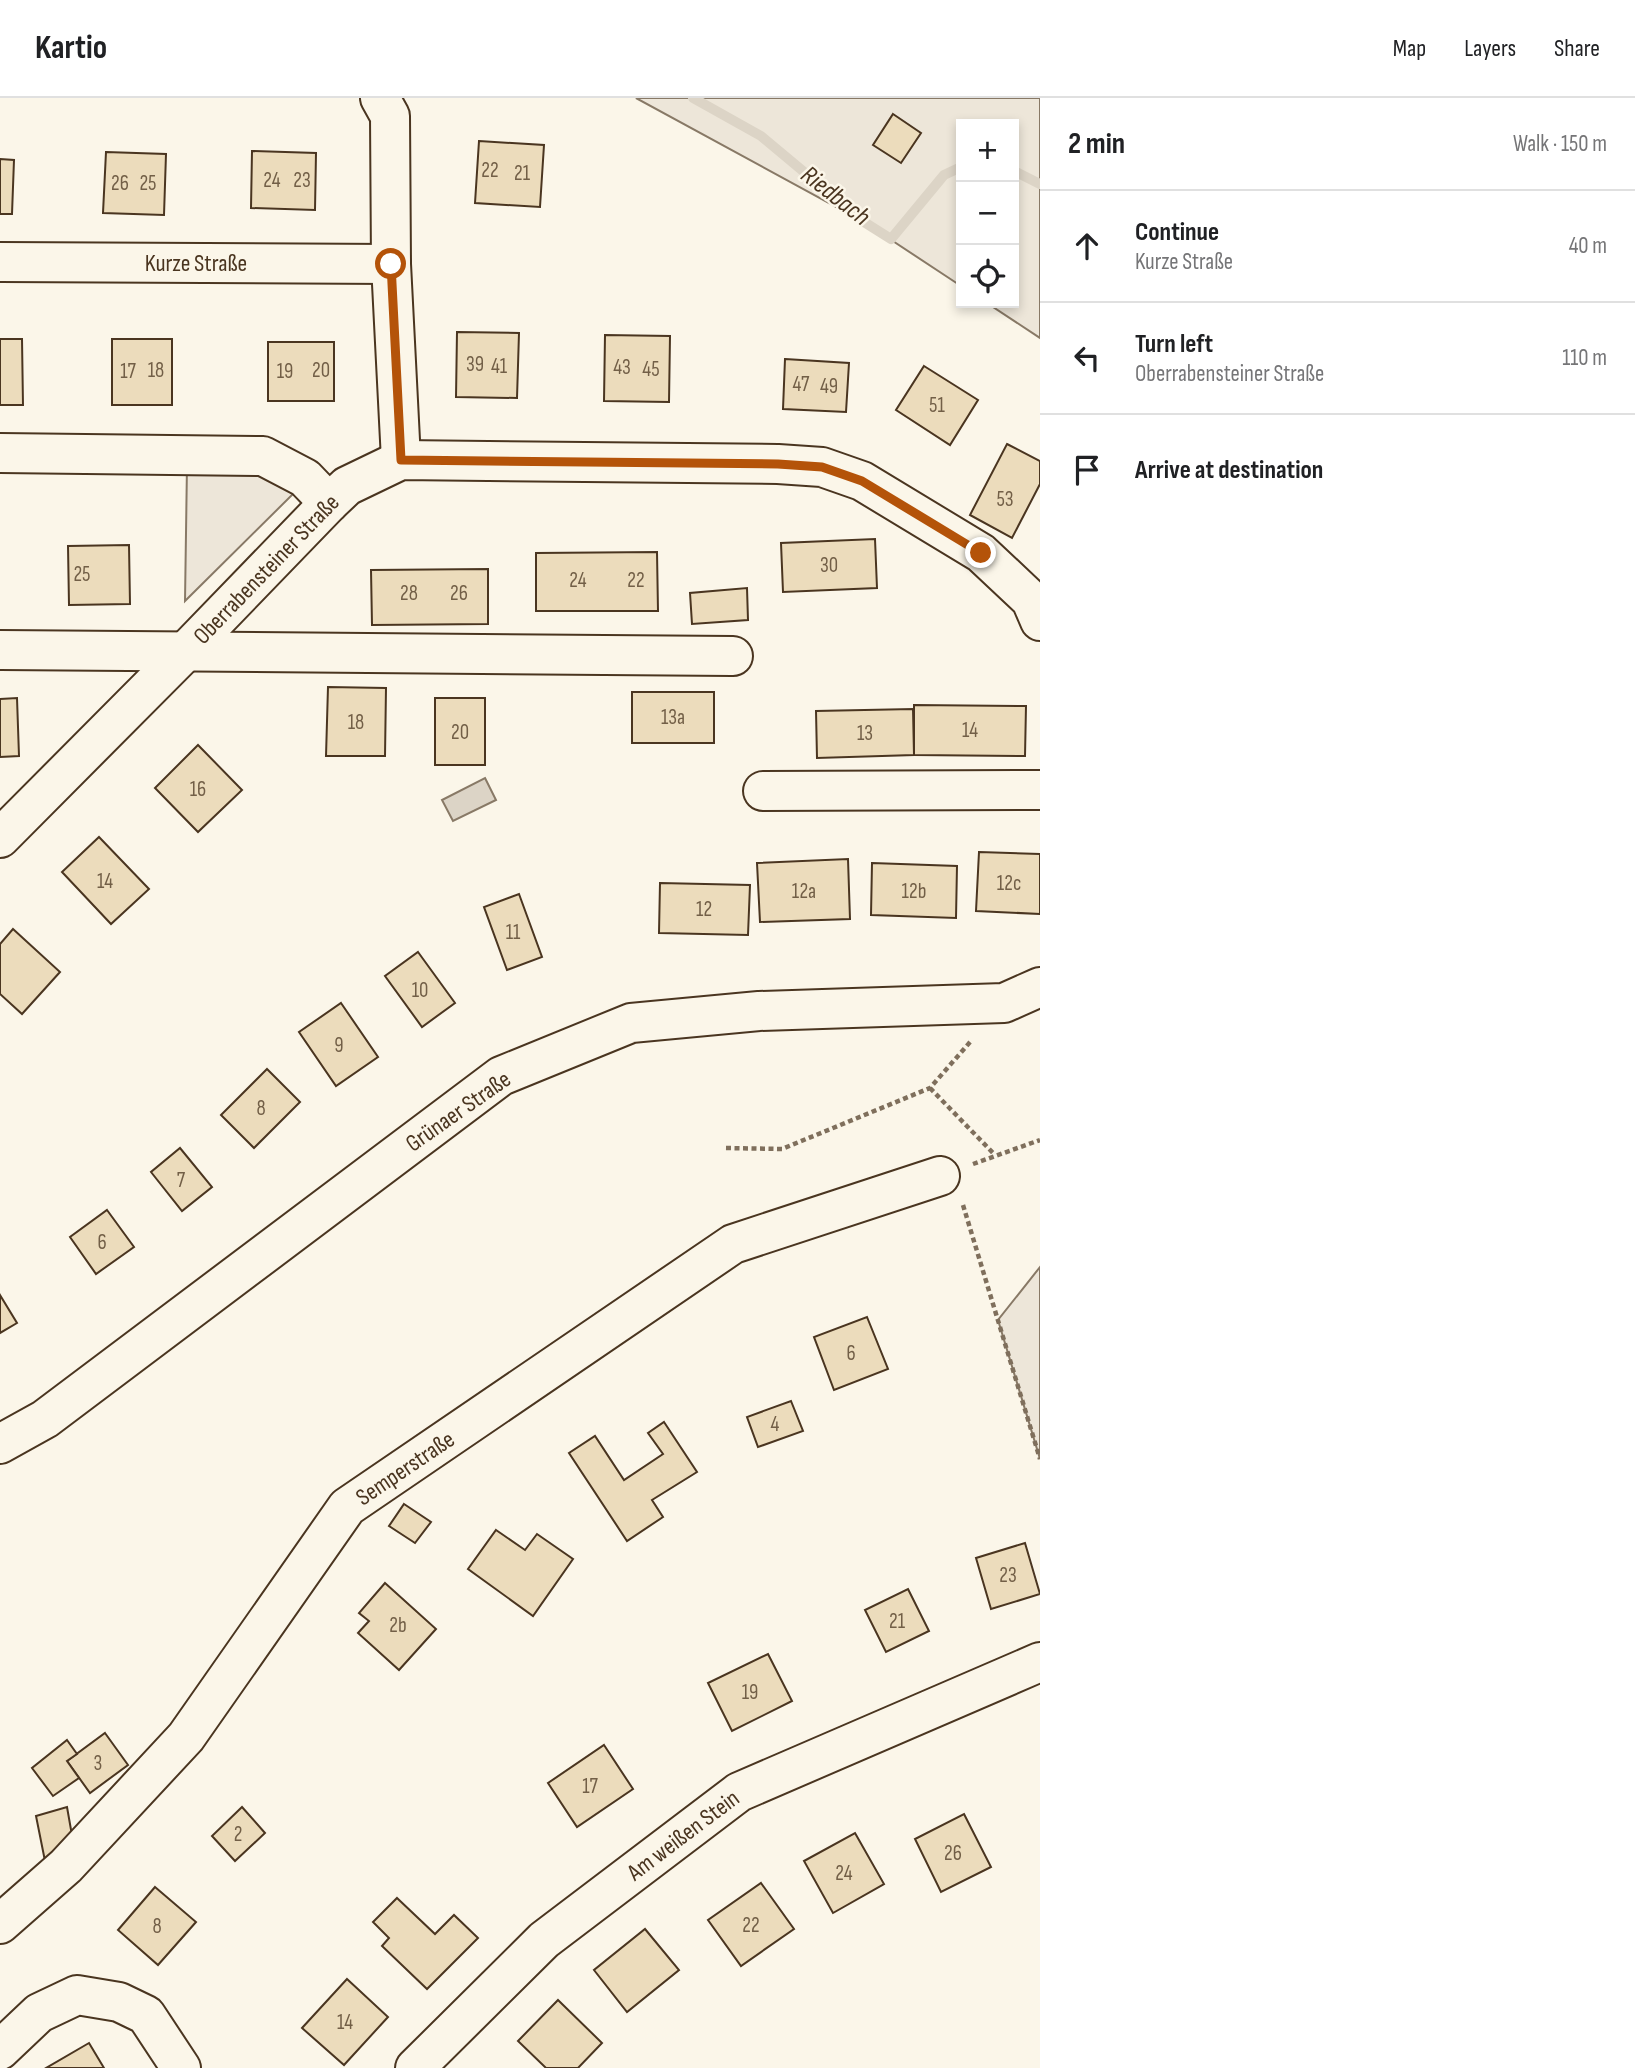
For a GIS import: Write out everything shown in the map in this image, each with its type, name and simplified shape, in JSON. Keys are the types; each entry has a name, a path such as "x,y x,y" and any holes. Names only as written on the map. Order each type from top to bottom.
{"street":[{"path":"380,98 390,116 391,264 401,460"},
{"name":"Kurze Straße","path":"0,262 391,264"},
{"path":"0,453 263,456 305,478 329,502"},
{"name":"Oberrabensteiner Straße","path":"0,838 329,502 347,486 401,460 778,464 822,467 862,481 981,553 1031,600 1040,621"},
{"name":"Oberrabensteiner Straße","path":"0,650 733,656"},
{"path":"762,791 1040,790"},
{"name":"Grünaer Straße","path":"0,1444 45,1419 501,1076 631,1023 759,1011 1004,1003 1040,987"},
{"name":"Semperstraße","path":"0,1924 66,1866 186,1737 347,1507 733,1244 951,1188"},
{"name":"Am weißen Stein","path":"415,2068 544,1940 739,1792 1040,1662"},
{"path":"0,2050 39,2013 77,1995 119,2002 146,2015 181,2068"}],"path":[{"path":"726,1148 782,1149 930,1088 1004,1003"},
{"path":"930,1088 995,1156 1040,1140"},
{"path":"951,1188 1040,1459"}],"shaded area":[{"path":"636,98 1040,98 1040,338 995,308 1019,308 1019,119 956,119 956,283 864,222"},
{"path":"187,465 259,468 296,491 185,601"},
{"path":"485,778 496,800 453,821 442,800"},
{"path":"1040,1267 1040,1459 998,1320"}],"building":[{"path":"893,114 921,133 901,163 873,145"},
{"path":"479,141 544,145 540,207 475,203"},
{"path":"252,151 316,153 315,210 251,208"},
{"path":"106,152 166,154 164,215 103,213"},
{"path":"0,159 14,160 12,214 0,214"},
{"path":"457,332 519,333 517,398 456,397"},
{"path":"605,335 670,336 669,402 604,401"},
{"path":"0,339 22,339 23,405 0,405"},
{"path":"112,339 172,339 172,405 112,405"},
{"path":"268,342 334,342 334,401 268,401"},
{"path":"785,359 849,363 846,412 783,409"},
{"path":"924,366 978,400 950,445 896,410"},
{"path":"1007,444 1040,461 1040,484 1012,538 970,515"},
{"path":"875,539 877,588 783,592 781,543"},
{"path":"129,545 130,604 69,605 68,546"},
{"path":"657,552 658,611 536,611 536,553"},
{"path":"488,569 488,624 372,625 371,570"},
{"path":"747,588 748,620 692,624 690,593"},
{"path":"328,687 386,688 385,756 326,756"},
{"path":"632,692 714,692 714,743 632,743"},
{"path":"17,698 19,756 0,757 0,699"},
{"path":"435,698 485,698 485,765 435,765"},
{"path":"914,705 1026,706 1025,756 914,755"},
{"path":"913,709 914,755 817,758 816,711"},
{"path":"198,745 242,790 198,832 155,788"},
{"path":"99,837 149,889 111,924 62,872"},
{"path":"979,852 1040,854 1040,914 976,911"},
{"path":"848,859 850,919 760,922 757,863"},
{"path":"872,863 957,866 956,918 871,915"},
{"path":"660,883 750,885 748,935 659,933"},
{"path":"519,894 542,957 507,970 484,907"},
{"path":"13,929 60,972 22,1014 0,994 0,944"},
{"path":"418,952 455,1003 422,1027 385,976"},
{"path":"341,1003 378,1057 336,1086 299,1032"},
{"path":"267,1069 300,1102 254,1148 221,1115"},
{"path":"180,1148 212,1187 182,1211 151,1172"},
{"path":"107,1210 134,1247 96,1274 70,1237"},
{"path":"0,1295 17,1323 0,1333"},
{"path":"867,1317 888,1369 834,1390 814,1337"},
{"path":"791,1401 803,1431 758,1447 747,1417"},
{"path":"664,1422 697,1472 652,1500 663,1517 627,1541 569,1453 595,1436 624,1480 663,1454 648,1433"},
{"path":"404,1504 431,1522 415,1543 389,1526"},
{"path":"496,1530 525,1550 537,1534 573,1559 533,1616 468,1569"},
{"path":"1025,1543 1040,1594 991,1609 976,1558"},
{"path":"385,1583 436,1629 399,1670 358,1633 369,1621 359,1613"},
{"path":"908,1589 929,1631 886,1652 865,1610"},
{"path":"768,1654 792,1701 732,1731 708,1683"},
{"path":"105,1733 128,1765 90,1793 67,1761"},
{"path":"67,1740 77,1754 67,1761 79,1778 53,1796 32,1768"},
{"path":"604,1745 633,1789 577,1827 548,1783"},
{"path":"67,1807 73,1841 45,1861 36,1816"},
{"path":"242,1807 265,1833 235,1861 212,1836"},
{"path":"964,1814 991,1867 941,1892 915,1839"},
{"path":"855,1833 884,1884 833,1913 804,1861"},
{"path":"761,1883 794,1929 741,1966 708,1920"},
{"path":"155,1887 196,1922 158,1965 118,1930"},
{"path":"397,1898 435,1934 454,1915 478,1938 427,1989 382,1946 389,1938 373,1922"},
{"path":"645,1929 679,1970 627,2012 594,1970"},
{"path":"347,1979 388,2017 344,2065 302,2028"},
{"path":"558,2000 602,2043 578,2068 546,2068 518,2041"},
{"path":"89,2043 104,2068 46,2068"}],"waterway":[{"name":"Riedbach","path":"693,98 761,136 864,222 891,239 944,175 956,169"},
{"name":"Riedbach","path":"1019,174 1040,184"}],"route":[{"path":"391,264 401,460 778,464 822,467 862,481 981,553"}]}
